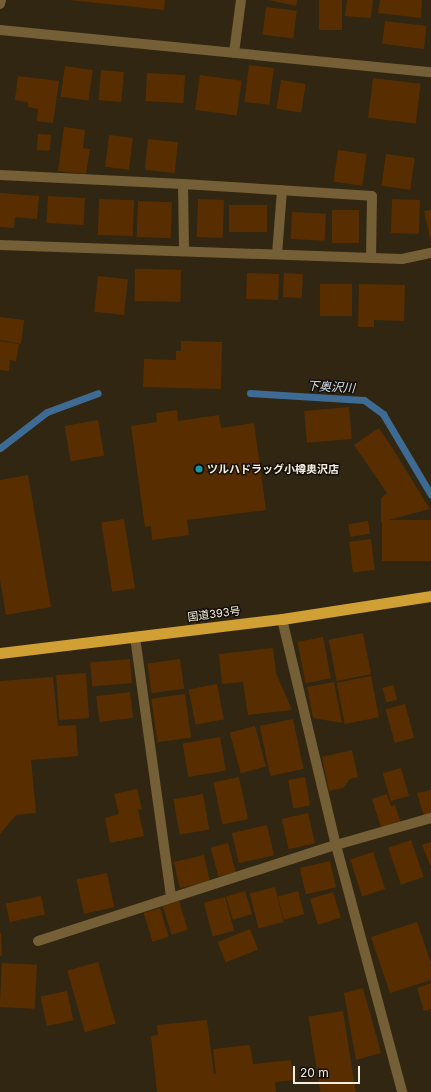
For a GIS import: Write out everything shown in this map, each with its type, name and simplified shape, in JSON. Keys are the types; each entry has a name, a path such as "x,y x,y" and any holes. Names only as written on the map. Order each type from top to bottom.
{"highway":[{"name":"国道393号","path":"0,653 282,619 431,596"}],"street":[{"path":"0,4 1,0"},
{"path":"234,53 241,0"},
{"path":"0,30 431,72"},
{"path":"0,175 183,184 372,196 371,258"},
{"path":"183,184 184,250"},
{"path":"277,254 282,190"},
{"path":"0,245 184,250 402,259 431,253"},
{"path":"282,619 336,845 402,1092"},
{"path":"135,637 171,897"},
{"path":"38,941 336,845 431,818"}],"building":[{"path":"69,0 165,0 164,10"},
{"path":"268,0 297,0 296,6"},
{"path":"319,0 342,0 342,30 319,30"},
{"path":"347,0 373,0 371,18 345,16"},
{"path":"380,0 422,0 421,18 378,13"},
{"path":"266,7 297,11 293,39 263,35"},
{"path":"385,21 427,26 424,49 382,44"},
{"path":"249,65 274,68 269,105 244,102"},
{"path":"65,66 93,70 88,101 61,97"},
{"path":"101,70 124,72 121,102 98,100"},
{"path":"147,73 185,75 183,103 146,101"},
{"path":"200,75 242,81 237,116 195,110"},
{"path":"18,76 59,81 53,123 37,121 38,109 28,107 28,102 15,100"},
{"path":"373,78 421,84 416,124 368,118"},
{"path":"281,80 306,84 301,113 276,109"},
{"path":"64,127 85,130 83,148 90,149 86,174 58,171"},
{"path":"38,134 51,135 50,151 37,150"},
{"path":"109,135 133,138 129,170 105,167"},
{"path":"148,139 178,142 175,173 145,170"},
{"path":"338,150 367,154 362,186 334,182"},
{"path":"386,154 415,158 410,190 382,186"},
{"path":"0,193 39,196 37,219 15,217 14,228 0,227"},
{"path":"48,196 85,198 84,225 47,223"},
{"path":"99,199 134,200 133,236 98,235"},
{"path":"198,199 224,200 223,238 197,237"},
{"path":"392,199 420,200 419,234 391,233"},
{"path":"138,201 172,202 171,238 137,237"},
{"path":"229,205 267,205 267,232 229,232"},
{"path":"332,210 359,210 359,243 332,243"},
{"path":"431,210 431,237 430,238 424,211"},
{"path":"292,212 326,214 325,241 291,239"},
{"path":"135,269 181,270 180,302 134,301"},
{"path":"247,273 279,274 278,300 246,299"},
{"path":"284,273 303,274 302,298 283,297"},
{"path":"98,276 128,279 124,315 94,312"},
{"path":"320,284 352,284 352,316 320,316"},
{"path":"359,284 405,285 404,321 374,320 374,327 358,327"},
{"path":"0,317 24,320 21,344 0,340"},
{"path":"0,341 19,344 16,361 10,360 9,371 0,370"},
{"path":"181,341 222,342 221,389 143,387 144,359 176,360 176,351 181,351"},
{"path":"349,407 352,439 307,443 304,411"},
{"name":"ツルハドラッグ小樽奥沢店","path":"177,410 178,421 219,415 221,428 254,423 266,510 187,520 189,535 152,540 151,526 145,527 131,426 157,422 156,413"},
{"path":"98,420 104,455 71,461 65,426"},
{"path":"379,428 430,509 381,522 381,498 387,493 354,445"},
{"path":"28,475 51,607 6,615 0,580 0,480"},
{"path":"124,519 135,588 112,592 101,523"},
{"path":"382,520 431,520 431,561 382,561"},
{"path":"368,521 370,534 350,537 348,524"},
{"path":"371,539 375,570 353,572 349,542"},
{"path":"363,633 371,674 337,681 329,640"},
{"path":"323,637 331,678 305,683 297,642"},
{"path":"273,648 276,673 292,710 248,715 243,682 222,684 219,654"},
{"path":"130,659 132,683 92,686 90,662"},
{"path":"180,659 184,689 151,693 147,664"},
{"path":"86,673 89,718 59,720 56,675"},
{"path":"371,676 379,717 345,724 337,683"},
{"path":"53,677 58,726 76,725 78,756 31,760 36,813 16,815 0,834 0,681"},
{"path":"334,682 342,723 313,718 307,687"},
{"path":"217,684 224,719 195,725 189,690"},
{"path":"393,685 397,699 387,702 382,688"},
{"path":"130,692 133,718 99,722 96,696"},
{"path":"185,694 191,738 157,742 151,699"},
{"path":"405,704 414,738 395,743 386,709"},
{"path":"293,719 304,769 270,776 260,726"},
{"path":"255,726 266,767 241,773 230,733"},
{"path":"220,737 226,770 188,777 183,744"},
{"path":"352,750 358,777 350,779 343,788 329,791 322,757"},
{"path":"401,768 409,796 391,801 383,773"},
{"path":"239,777 248,819 223,824 214,782"},
{"path":"305,777 310,806 293,809 288,780"},
{"path":"137,789 142,809 127,812 138,810 144,836 110,843 105,818 119,814 114,794"},
{"path":"431,790 431,814 424,816 417,793"},
{"path":"203,794 209,829 180,835 173,799"},
{"path":"387,794 391,806 395,805 401,823 382,830 372,799"},
{"path":"308,813 315,843 289,849 282,819"},
{"path":"267,825 274,855 239,863 232,833"},
{"path":"411,840 424,877 401,885 388,848"},
{"path":"431,842 431,867 422,845"},
{"path":"228,843 236,872 218,877 211,848"},
{"path":"373,852 385,889 362,897 350,859"},
{"path":"204,855 210,881 180,888 174,862"},
{"path":"330,861 336,887 306,894 300,868"},
{"path":"107,873 114,907 84,914 77,879"},
{"path":"275,887 284,922 258,928 250,893"},
{"path":"245,891 252,914 233,920 226,897"},
{"path":"298,891 304,914 284,920 278,896"},
{"path":"333,892 341,918 318,925 310,899"},
{"path":"41,896 45,915 10,922 6,903"},
{"path":"225,897 234,931 213,937 204,903"},
{"path":"179,901 188,930 172,935 163,906"},
{"path":"160,908 169,937 153,942 144,913"},
{"path":"417,922 431,963 431,980 390,993 371,937"},
{"path":"250,929 258,949 226,963 218,942"},
{"path":"1,933 2,956 0,956"},
{"path":"98,962 116,1024 85,1032 67,971"},
{"path":"2,963 37,965 35,1009 0,1007"},
{"path":"431,983 431,1009 424,1011 417,988"},
{"path":"363,988 381,1053 356,1060 344,993"},
{"path":"67,991 73,1020 47,1026 41,997"},
{"path":"343,1011 356,1092 320,1092 308,1016"},
{"path":"207,1020 214,1074 216,1074 213,1049 250,1045 253,1064 291,1060 294,1080 275,1082 276,1092 157,1092 151,1036 158,1035 157,1025"}],"waterway":[{"path":"0,448 47,412 98,393"},
{"name":"下奥沢川","path":"250,393 364,400 383,414 431,495"}],"place":[{"name":"ツルハドラッグ小樽奥沢店","path":"199,469"}]}
